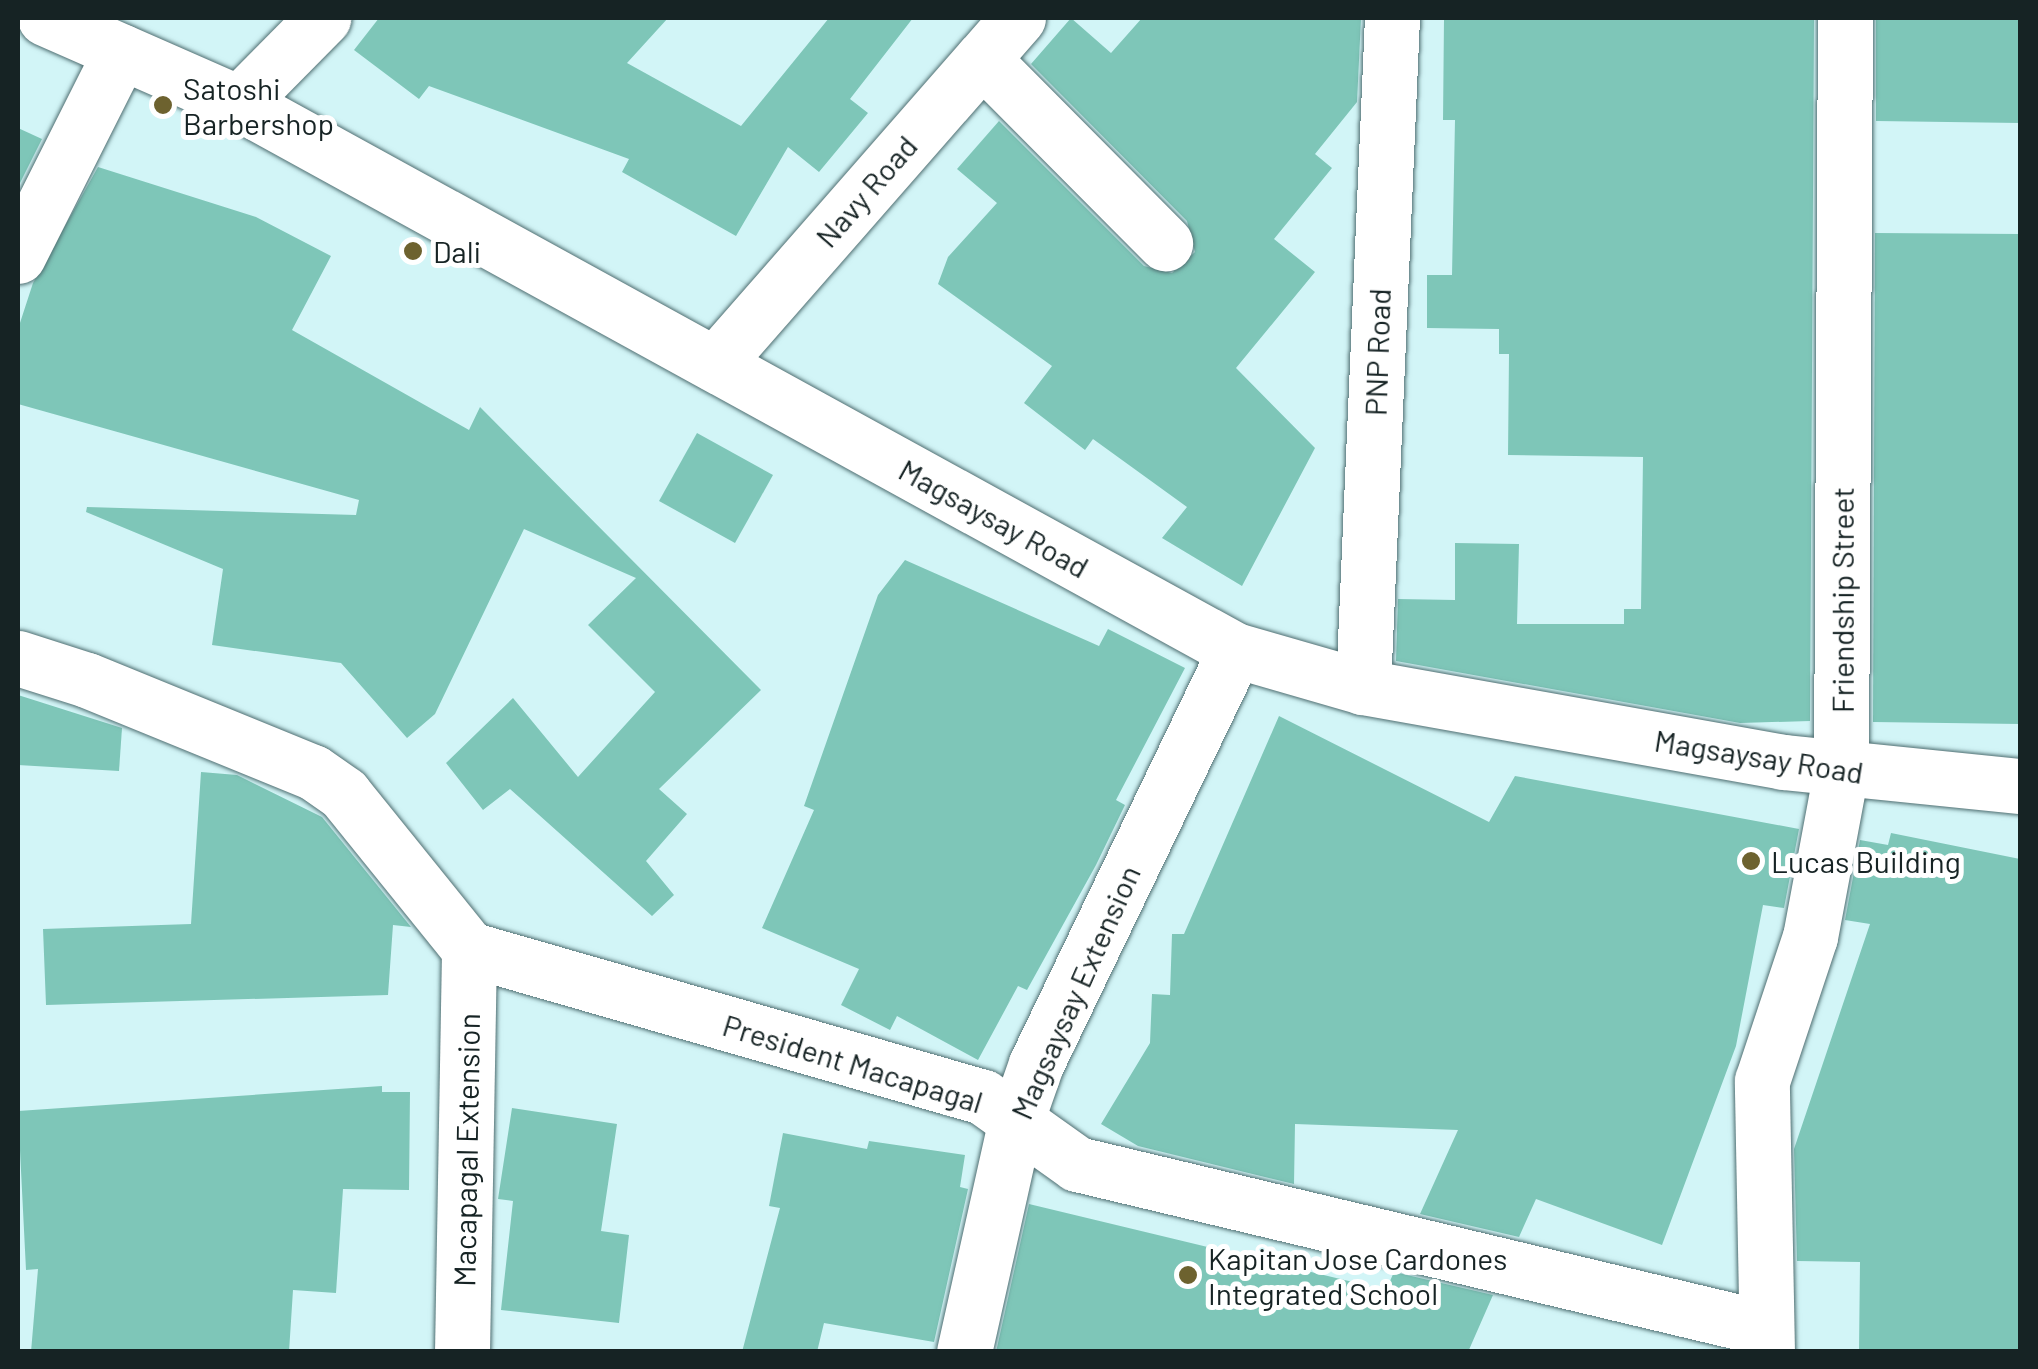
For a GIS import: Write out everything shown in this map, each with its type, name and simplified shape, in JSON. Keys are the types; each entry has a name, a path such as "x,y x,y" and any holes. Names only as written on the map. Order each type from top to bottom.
{"street":[{"name":"Magsaysay Road","path":"45,18 238,103 1235,650 1363,688 1841,772 2020,786"},
{"path":"238,103 322,18"},
{"name":"Navy Road","path":"715,364 1018,18"},
{"name":"PNP Road","path":"1363,688 1392,18"},
{"name":"Friendship Street","path":"1766,1340 1762,1082 1810,937 1841,772 1845,18"},
{"path":"18,256 121,52"},
{"path":"982,59 1165,242"},
{"name":"Magsaysay Extension","path":"964,1352 1015,1124 1036,1064 1235,650"},
{"path":"18,658 87,680 313,772 344,794 469,949"},
{"name":"President Macapagal","path":"469,949 983,1096 1015,1124 1077,1164 1766,1340"},
{"name":"Macapagal Extension","path":"462,1352 469,949"}],"building":[{"path":"379,18 668,18 627,63 741,126 829,18 913,18 850,99 868,113 819,172 788,147 736,236 622,172 629,159 429,86 419,99 354,50"},
{"path":"1071,18 1111,53 1142,18 1361,18 1357,102 1315,154 1332,168 1274,239 1315,272 1236,368 1315,448 1242,586 1162,538 1187,507 1093,439 1085,450 1024,403 1052,366 938,284 948,257 997,203 957,169 999,121 1144,266 1172,273 1195,252 1187,221 1031,64"},
{"path":"1444,18 1814,18 1810,721 1740,723 1396,661 1398,599 1455,600 1455,543 1519,544 1517,624 1624,624 1624,609 1641,609 1643,457 1508,455 1509,354 1499,354 1499,329 1427,328 1427,275 1452,275 1455,120 1443,120"},
{"path":"1876,18 2020,18 2020,123 1876,121"},
{"path":"18,128 42,139 18,187"},
{"path":"98,167 256,217 331,256 292,330 469,430 480,407 761,690 659,789 687,814 646,861 674,895 652,916 510,789 483,810 446,763 513,698 578,777 655,692 588,625 636,578 524,529 435,714 407,738 341,663 212,645 223,569 86,512 87,507 356,515 359,500 18,404 18,329 33,283"},
{"path":"1875,233 2020,234 2020,724 1873,722"},
{"path":"697,433 773,475 735,543 659,501"},
{"path":"905,560 1099,646 1108,629 1185,668 1116,800 1125,805 1096,865 1027,990 1018,986 978,1060 897,1016 890,1030 841,1005 859,969 762,928 814,810 804,806 878,595"},
{"path":"18,695 122,728 119,771 18,765"},
{"path":"1279,716 1489,822 1515,776 1799,829 1784,908 1763,905 1736,1046 1662,1245 1536,1199 1519,1237 1420,1214 1458,1130 1295,1124 1294,1184 1138,1146 1101,1124 1150,1043 1152,994 1170,995 1172,934 1184,934"},
{"path":"201,772 237,775 322,817 411,927 393,925 388,995 46,1005 43,929 191,924"},
{"path":"1891,833 2020,859 2020,1352 1859,1352 1860,1262 1797,1261 1794,1149 1870,924 1845,920 1860,840 1888,845"},
{"path":"382,1086 382,1092 410,1092 409,1190 343,1189 336,1293 293,1290 289,1352 31,1352 38,1269 26,1270 18,1111"},
{"path":"512,1108 617,1124 601,1231 629,1235 619,1323 501,1310 513,1201 498,1199"},
{"path":"783,1133 867,1149 869,1141 965,1155 960,1187 968,1189 934,1342 824,1323 817,1352 742,1352 780,1208 769,1206"},
{"name":"Kapitan Jose Cardones Integrated School","path":"1029,1204 1386,1290 1394,1272 1493,1295 1468,1352 996,1352"}],"place":[{"name":"Satoshi Barbershop","path":"163,105"},
{"name":"Dali","path":"413,251"},
{"name":"Lucas Building","path":"1751,861"},
{"name":"Kapitan Jose Cardones Integrated School","path":"1188,1275"}]}
